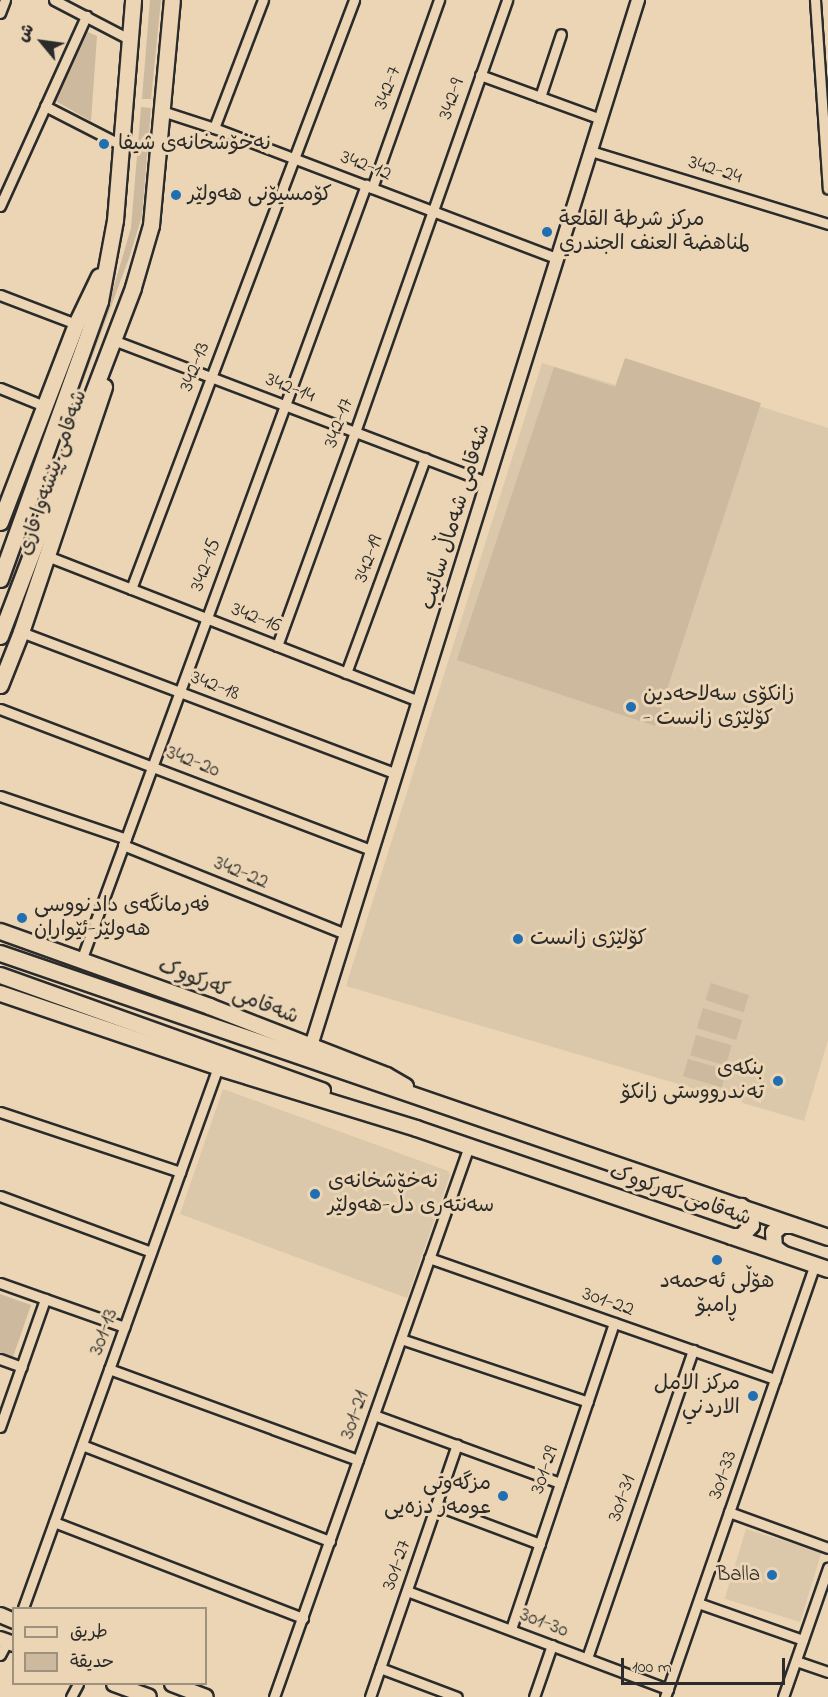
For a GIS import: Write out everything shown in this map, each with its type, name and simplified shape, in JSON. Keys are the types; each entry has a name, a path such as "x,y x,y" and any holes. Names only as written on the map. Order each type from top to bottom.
{"highway":[{"name":"شەقامی پێشەوا قازی","path":"0,579 100,300 115,220 133,0"},
{"name":"شەقامی پێشەوا قازی","path":"0,636 113,340 151,225 172,0"},
{"name":"شەقامی پێشەوا قازی","path":"0,522 76,324 107,260"},
{"name":"شەقامی پێشەوا قازی","path":"0,685 21,632 102,397 113,340"},
{"name":"شەقامی کەرکووک","path":"1,932 82,958 387,1075 436,1103"},
{"name":"شەقامی کەرکووک","path":"0,953 274,1049 740,1205 828,1237"},
{"name":"شەقامی کەرکووک","path":"0,975 266,1069 416,1128"},
{"name":"شەقامی کەرکووک","path":"0,993 218,1067 416,1128 822,1267"},
{"path":"731,1236 741,1236 750,1225 750,1215 740,1205"},
{"path":"782,1253 774,1247 773,1232 781,1225 793,1225"}],"main road":[{"path":"119,1685 148,1697"},
{"path":"177,1685 206,1697"}],"street":[{"path":"54,0 129,39"},
{"path":"214,128 263,0"},
{"name":"342-13","path":"131,589 354,0"},
{"name":"342-7","path":"369,186 439,0"},
{"name":"342-9","path":"433,211 507,0"},
{"name":"شەقامی شەماڵ سائیب","path":"311,1046 638,0"},
{"path":"815,0 828,189"},
{"path":"0,13 3,1"},
{"path":"0,206 86,16"},
{"path":"540,97 561,34"},
{"path":"480,75 601,119"},
{"path":"45,106 121,145"},
{"name":"342-12","path":"162,111 214,128 557,258"},
{"name":"342-24","path":"591,151 828,224"},
{"name":"342-15","path":"82,958 285,405 369,186"},
{"name":"342-17","path":"277,646 433,211"},
{"path":"0,295 76,324"},
{"name":"342-14","path":"113,340 488,482"},
{"path":"0,388 44,406"},
{"name":"342-19","path":"346,673 424,458"},
{"name":"342-16","path":"47,556 419,701"},
{"name":"342-18","path":"21,632 396,774"},
{"name":"342-20","path":"0,709 372,850"},
{"name":"342-22","path":"0,796 124,842 346,934"},
{"name":"301-13","path":"23,1607 218,1067"},
{"path":"0,1112 180,1172"},
{"name":"301-21","path":"274,1697 469,1146"},
{"path":"0,1196 152,1252"},
{"name":"301-22","path":"429,1258 775,1379"},
{"name":"301-33","path":"667,1693 775,1379 822,1267"},
{"path":"0,1283 124,1327"},
{"path":"0,1427 45,1299"},
{"name":"301-29","path":"511,1629 615,1323"},
{"path":"401,1339 588,1402"},
{"name":"301-31","path":"587,1658 693,1350"},
{"path":"0,1359 22,1367"},
{"path":"109,1370 358,1460"},
{"path":"374,1415 560,1482"},
{"path":"82,1445 330,1540"},
{"name":"301-27","path":"370,1697 457,1445"},
{"path":"436,1504 540,1544"},
{"path":"729,1512 828,1548"},
{"path":"54,1522 303,1618"},
{"path":"783,1697 825,1586 828,1568"},
{"name":"301-30","path":"407,1591 587,1658 667,1693"},
{"path":"698,1602 803,1640"},
{"path":"0,1655 7,1642"},
{"path":"534,1697 552,1645"},
{"path":"796,1661 828,1672"},
{"path":"380,1668 457,1697"}],"shaded area":[{"name":"زانکۆی سەلاحەدین - کۆلێژی زانست","path":"542,363 616,385 627,364 828,428 828,1040 804,1121 346,986"},
{"name":"نەخۆشخانەی سەنتەری دڵ-هەولێر","path":"223,1089 448,1171 450,1175 407,1298 180,1214"},
{"name":"Balla","path":"746,1529 822,1552 800,1622 725,1599"}],"green space":[{"path":"150,0 161,0 151,99 142,99"},
{"path":"83,30 97,36 91,121 50,98"},
{"path":"141,107 151,108 142,216 129,258 80,390 78,389 109,303 131,228"},
{"path":"625,358 761,403 655,726 457,660 554,367 615,387"},
{"path":"711,983 749,995 743,1012 705,1000"},
{"path":"703,1008 742,1020 736,1040 697,1028"},
{"path":"696,1035 732,1045 726,1065 690,1055"},
{"path":"688,1059 726,1070 721,1087 683,1076"},
{"path":"0,1294 31,1305 13,1357 0,1353"}],"place":[{"name":"نەخۆشخانەی شیفا","path":"104,144"},
{"name":"کۆمسیۆنی هەولێر","path":"176,195"},
{"name":"مركز شرطة القلعة لمناهضة العنف الجندري","path":"547,232"},
{"name":"زانکۆی سەلاحەدین - کۆلێژی زانست","path":"631,707"},
{"name":"فه‌رمانگه‌ی دادنووسی هه‌ولێر-ئێواران","path":"22,918"},
{"name":"کۆلێژی زانست","path":"518,939"},
{"name":"بنکەی تەندرووستی زانکۆ","path":"778,1081"},
{"name":"نەخۆشخانەی سەنتەری دڵ-هەولێر","path":"315,1194"},
{"name":"هۆڵی ئەحمەد ڕامبۆ","path":"717,1260"},
{"name":"مركز الامل الاردني","path":"753,1396"},
{"name":"مزگەوتی عومەر دزەیی","path":"503,1496"},
{"name":"Balla","path":"772,1575"}]}
